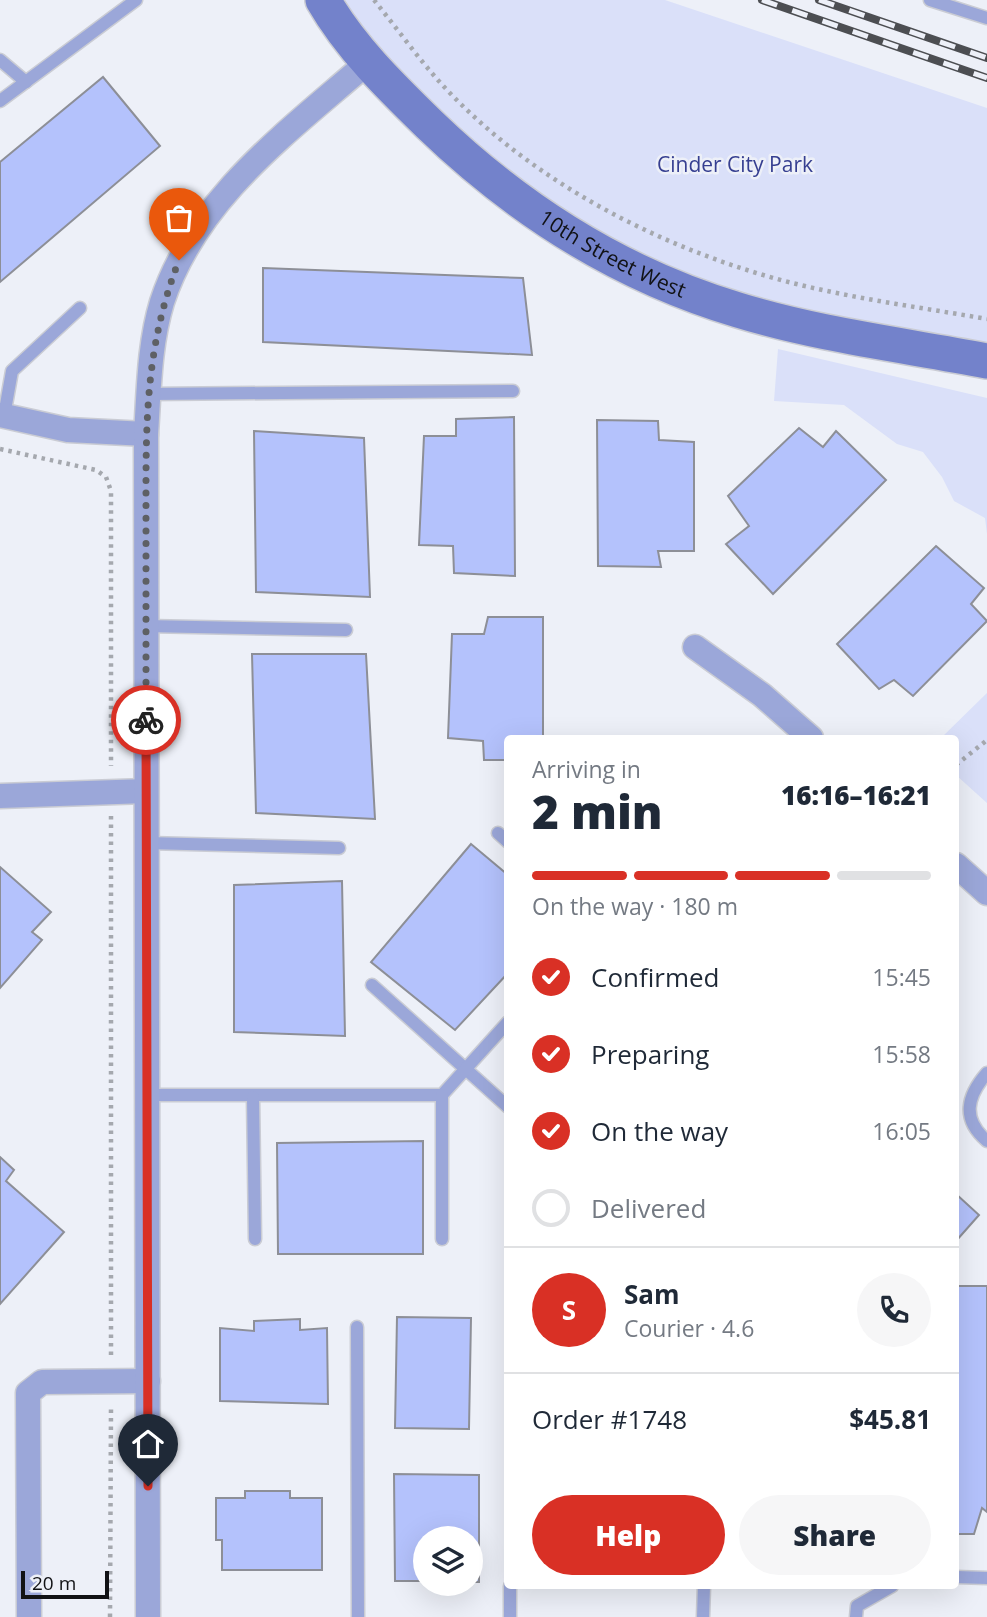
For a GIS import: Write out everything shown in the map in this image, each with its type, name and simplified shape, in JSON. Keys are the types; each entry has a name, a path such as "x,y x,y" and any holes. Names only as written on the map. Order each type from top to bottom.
{"street":[{"name":"10th Street West","path":"323,0 368,62 464,158 546,220 618,261 738,310 821,330 987,360"},
{"path":"148,1617 146,434 152,349 162,303 179,260 208,214 251,165 368,62"},
{"path":"2,416 68,430 146,434"},
{"path":"695,647 762,695 808,735"},
{"path":"0,796 146,791"},
{"path":"959,868 987,893"},
{"path":"28,1612 27,1393 42,1382 148,1381"}],"lane":[{"path":"0,101 136,0"},
{"path":"930,0 987,18"},
{"path":"0,60 26,82"},
{"path":"2,416 12,371 80,308"},
{"path":"149,394 513,391"},
{"path":"146,626 346,630"},
{"path":"147,843 186,847 339,848"},
{"path":"372,985 504,1104"},
{"path":"442,1239 442,1095 504,1026"},
{"path":"987,1073 971,1094 970,1111 976,1132 987,1141"},
{"path":"147,1095 442,1095"},
{"path":"253,1097 255,1239"},
{"path":"357,1327 358,1617"},
{"path":"959,1577 987,1578"},
{"path":"510,1589 510,1617"},
{"path":"703,1617 704,1589"},
{"path":"856,1617 857,1606 887,1589"}],"path":[{"path":"374,0 438,80 495,134 569,187 634,225 748,271 830,291 987,319"},
{"path":"0,449 96,470 106,477 111,491 110,1617"},
{"path":"959,763 987,740"}],"green space":[{"name":"Cinder City Park","path":"328,0 665,0 987,108 987,360 798,325 532,211"},
{"path":"778,349 987,398 987,534 985,518 954,501 942,477 923,452 897,444 844,405 774,401"},
{"path":"987,693 987,803 959,778 959,735 944,735"}],"building":[{"path":"103,77 160,146 0,282 0,162"},
{"path":"263,268 523,278 532,355 263,342"},
{"path":"514,417 515,576 454,573 453,546 419,545 424,436 456,436 456,419"},
{"path":"597,420 658,421 659,440 694,442 694,551 658,551 661,567 598,566"},
{"path":"799,428 823,447 836,431 886,480 773,594 726,544 749,526 728,496"},
{"path":"254,431 364,438 370,597 256,592"},
{"path":"936,546 984,588 971,604 987,621 913,696 894,680 879,689 837,644"},
{"path":"488,617 543,617 543,735 504,735 504,760 484,760 483,741 448,738 452,634 484,634"},
{"path":"252,654 366,654 375,819 256,813"},
{"path":"471,844 504,872 504,977 455,1030 371,962"},
{"path":"0,867 51,912 32,932 42,940 0,988"},
{"path":"342,881 345,1036 234,1032 234,885"},
{"path":"423,1141 423,1254 278,1254 277,1143"},
{"path":"0,1157 14,1170 6,1181 64,1232 0,1304"},
{"path":"959,1197 979,1215 959,1238"},
{"path":"959,1286 987,1286 987,1512 982,1508 974,1534 959,1534"},
{"path":"397,1317 471,1318 469,1429 395,1428"},
{"path":"300,1319 300,1330 327,1328 328,1404 220,1401 220,1328 254,1331 254,1321"},
{"path":"394,1474 479,1475 479,1526 413,1526 413,1581 395,1581"},
{"path":"245,1491 290,1491 290,1498 322,1498 322,1570 222,1570 222,1540 216,1540 216,1498 245,1498"}],"railway":[{"path":"762,0 987,78"},
{"path":"819,0 987,58"}],"way so far":[{"path":"146,720 146,434 152,349 162,303 179,260"}],"route":[{"path":"146,720 148,1486"}]}
